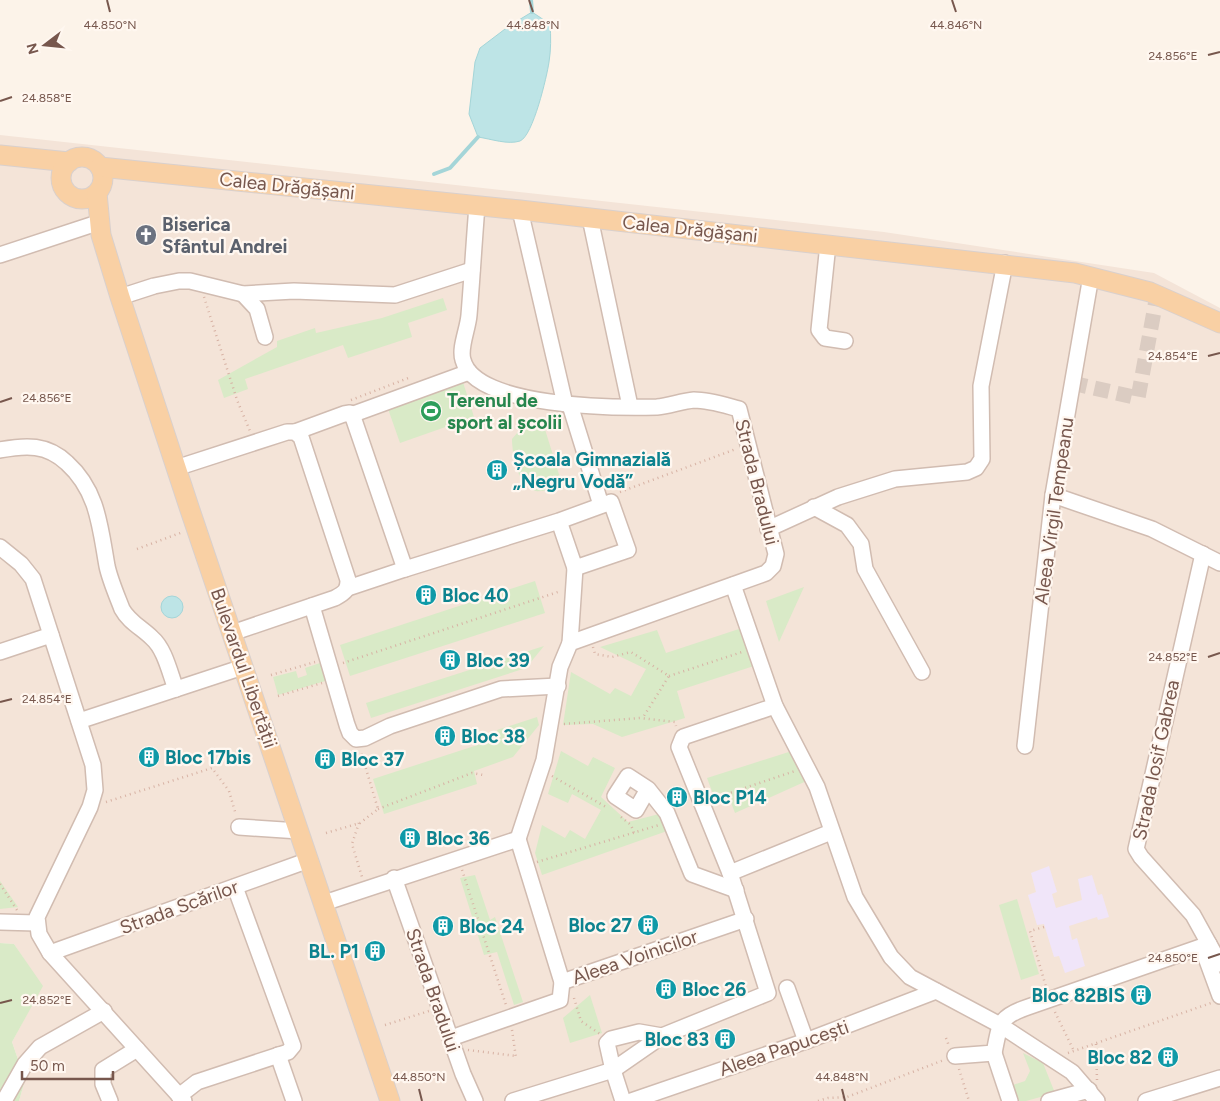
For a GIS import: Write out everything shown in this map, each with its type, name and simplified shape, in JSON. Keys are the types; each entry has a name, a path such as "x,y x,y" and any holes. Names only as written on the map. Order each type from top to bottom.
{"main road":[{"path":"6,155 69,162 82,157 89,158 100,181 85,198 78,198 67,192 62,180 62,173 69,162"},
{"path":"6,155 62,180"},
{"name":"Calea Drăgășani","path":"100,181 151,171 1005,263 1091,276 1150,292 1220,323"},
{"name":"Bulevardul Libertății","path":"97,229 100,181"},
{"name":"Bulevardul Libertății","path":"78,198 97,229 390,1101"}],"street":[{"path":"176,468 287,432 295,432 344,414 351,415 469,372 462,355 469,317 476,206"},
{"path":"520,210 567,404 600,502"},
{"path":"590,218 630,406"},
{"path":"0,255 97,229"},
{"path":"828,244 819,330 825,338 845,341"},
{"path":"768,529 838,496 895,479 966,472 976,468 982,459 981,386 1005,263"},
{"path":"120,297 166,283 190,281 243,294 294,292 395,295 472,270"},
{"name":"Aleea Virgil Tempeanu","path":"1025,746 1053,495 1091,276"},
{"path":"243,294 257,309 265,337"},
{"name":"Strada Bradului","path":"469,372 491,388 530,399 567,404 630,406 659,406 694,400 739,409 768,529 776,554 773,566 766,573 570,643"},
{"path":"351,415 405,569"},
{"path":"232,633 335,598 345,593 348,588 348,580 301,437 295,432"},
{"path":"0,450 19,446 39,446 58,454 77,472 90,490 100,520 107,567 123,611 138,628 154,638 163,654 176,689"},
{"path":"1053,495 1152,529 1220,563"},
{"path":"348,588 560,521 600,502 610,502 628,550 576,568"},
{"path":"814,507 847,525 861,544 864,569 922,672"},
{"path":"324,903 394,878 518,839 544,760 560,666 570,643 576,568 560,521"},
{"path":"0,547 21,564 33,579 94,765 94,790 90,807 37,917 31,923 0,922"},
{"name":"Strada Iosif Gabrea","path":"1203,554 1136,849 1141,858 1193,915 1206,945"},
{"path":"733,585 774,706 808,766 817,787 854,897 890,956 910,977 1000,1025 1072,1072 1094,1091"},
{"path":"312,606 347,725 350,733 356,739 365,738 390,726 501,689 558,686"},
{"path":"0,652 51,636"},
{"path":"80,721 243,667"},
{"path":"513,1101 613,1070 662,1036 768,993 730,873 679,747 682,739 774,706"},
{"path":"648,789 666,813 692,874 736,890"},
{"path":"239,827 299,831"},
{"path":"730,873 831,832"},
{"name":"Aleea Voinicilor","path":"518,839 562,982 746,919"},
{"name":"Strada Scărilor","path":"50,953 309,860"},
{"name":"Strada Bradului","path":"394,878 452,1043 475,1101"},
{"path":"31,923 50,953 182,1098 197,1082 288,1052 293,1046 292,1038 235,886"},
{"path":"1206,945 1220,964"},
{"path":"1206,945 1220,996"},
{"path":"1010,1101 994,1053 1000,1025 1009,1013 1206,945"},
{"path":"452,1043 510,1018 560,1000 562,982"},
{"path":"787,988 806,1041"},
{"name":"Aleea Papucești","path":"631,1101 806,1041 936,991"},
{"path":"4,1101 25,1064 40,1047 104,1011"},
{"path":"623,1101 607,1047 610,1040 639,1032 662,1036"},
{"path":"110,1101 102,1084 103,1070 137,1049"},
{"path":"955,1056 994,1053"},
{"path":"278,1055 294,1101"},
{"path":"1146,1101 1220,1078"},
{"path":"1049,1101 1094,1091"}],"path":[{"path":"199,283 237,400 254,442"},
{"path":"600,502 747,444"},
{"path":"137,548 196,528"},
{"path":"278,696 330,669 574,586"},
{"path":"590,637 595,654 612,657 631,652 670,676"},
{"path":"642,719 670,676 754,648"},
{"path":"271,675 330,669"},
{"path":"562,724 642,719 675,722 682,739"},
{"path":"356,739 378,809"},
{"path":"702,803 808,766"},
{"path":"90,807 212,768 228,791 239,827"},
{"path":"326,833 359,823 378,809 472,773 482,775"},
{"path":"552,776 610,810"},
{"path":"617,815 631,825 634,833"},
{"path":"537,862 670,822"},
{"path":"359,823 352,844 365,888"},
{"path":"452,1043 516,1057 510,1018 461,868"},
{"path":"0,884 31,923"},
{"path":"1044,927 1030,931 1047,992"},
{"path":"575,999 581,1021 610,1040"},
{"path":"1052,1059 1220,1000"},
{"path":"385,1024 440,1007"},
{"path":"1055,1012 1074,1051"},
{"path":"1094,1091 1096,1044"},
{"path":"818,1101 828,1098 847,1097 955,1056"}],"shaded area":[{"path":"0,135 884,232 1154,273 1220,308 1220,1101 19,1101 25,1080 12,1042 42,986 14,944 0,943"},
{"path":"1049,866 1057,892 1052,894 1056,908 1082,900 1078,879 1092,875 1098,895 1102,894 1109,917 1098,920 1097,917 1069,926 1072,940 1077,938 1085,966 1065,973 1059,956 1054,957 1044,924 1037,925 1028,895 1036,892 1031,873"}],"green space":[{"path":"443,298 447,310 408,323 412,337 348,358 343,345 245,379 248,389 224,398 218,380 277,347 277,341 315,328 316,333 382,318"},
{"name":"Terenul de sport al școlii","path":"462,379 474,417 400,443 387,406"},
{"path":"543,423 562,484 536,491 530,489 520,477 513,453 512,439 518,432"},
{"path":"535,581 545,613 350,676 340,645"},
{"path":"804,587 779,642 766,601"},
{"path":"745,627 757,665 677,691 685,718 622,737 593,724 563,725 571,672 610,694 615,688 631,696 646,669 600,647 657,630 666,653"},
{"path":"544,646 526,668 371,718 366,703"},
{"path":"326,661 332,679 278,695 273,677 296,671 298,678 307,675 305,668"},
{"path":"537,717 539,725 513,757 474,771 477,784 384,814 373,779 499,738 497,730"},
{"path":"795,750 811,779 735,813 727,792 713,794 707,778"},
{"path":"561,751 588,766 593,757 615,768 601,797 628,822 663,813 670,830 542,875 535,853 542,825 565,838 570,830 585,839 601,810 572,794 568,803 548,794"},
{"path":"475,875 490,920 495,917 523,1002 514,1005 497,952 484,955 460,878"},
{"path":"0,881 18,907 0,909"},
{"path":"1017,899 1039,974 1021,980 999,905"},
{"path":"0,943 14,944 43,986 12,1042 25,1080 19,1101 0,1101"},
{"path":"590,995 602,1033 570,1043 563,1018"},
{"path":"1023,1053 1043,1063 1055,1093 1026,1101 1012,1101 1007,1087 1025,1081 1030,1071"}],"water":[{"path":"532,12 550,24 551,43 550,57 539,105 530,129 525,137 515,142 478,137 469,114 475,62 480,48 509,26"},
{"path":"172,596 180,599 183,607 180,615 172,618 164,615 161,607 164,599"}],"waterway":[{"path":"531,0 532,12"},
{"path":"434,174 450,168 478,137"}],"tunnel":[{"path":"1072,383 1138,398 1157,295"}],"place":[{"name":"Biserica Sfântul Andrei","path":"146,235"},
{"name":"Terenul de sport al școlii","path":"431,411"},
{"name":"Școala Gimnazială „Negru Vodă”","path":"497,470"},
{"name":"Bloc 40","path":"426,595"},
{"name":"Bloc 39","path":"450,660"},
{"name":"Bloc 38","path":"445,736"},
{"name":"Bloc 17bis","path":"149,757"},
{"name":"Bloc 37","path":"325,759"},
{"name":"Bloc P14","path":"677,797"},
{"name":"Bloc 36","path":"410,838"},
{"name":"Bloc 27","path":"648,925"},
{"name":"Bloc 24","path":"443,926"},
{"name":"BL. P1","path":"375,951"},
{"name":"Bloc 26","path":"666,989"},
{"name":"Bloc 82BIS","path":"1141,995"},
{"name":"Bloc 83","path":"725,1039"},
{"name":"Bloc 82","path":"1168,1057"}]}
